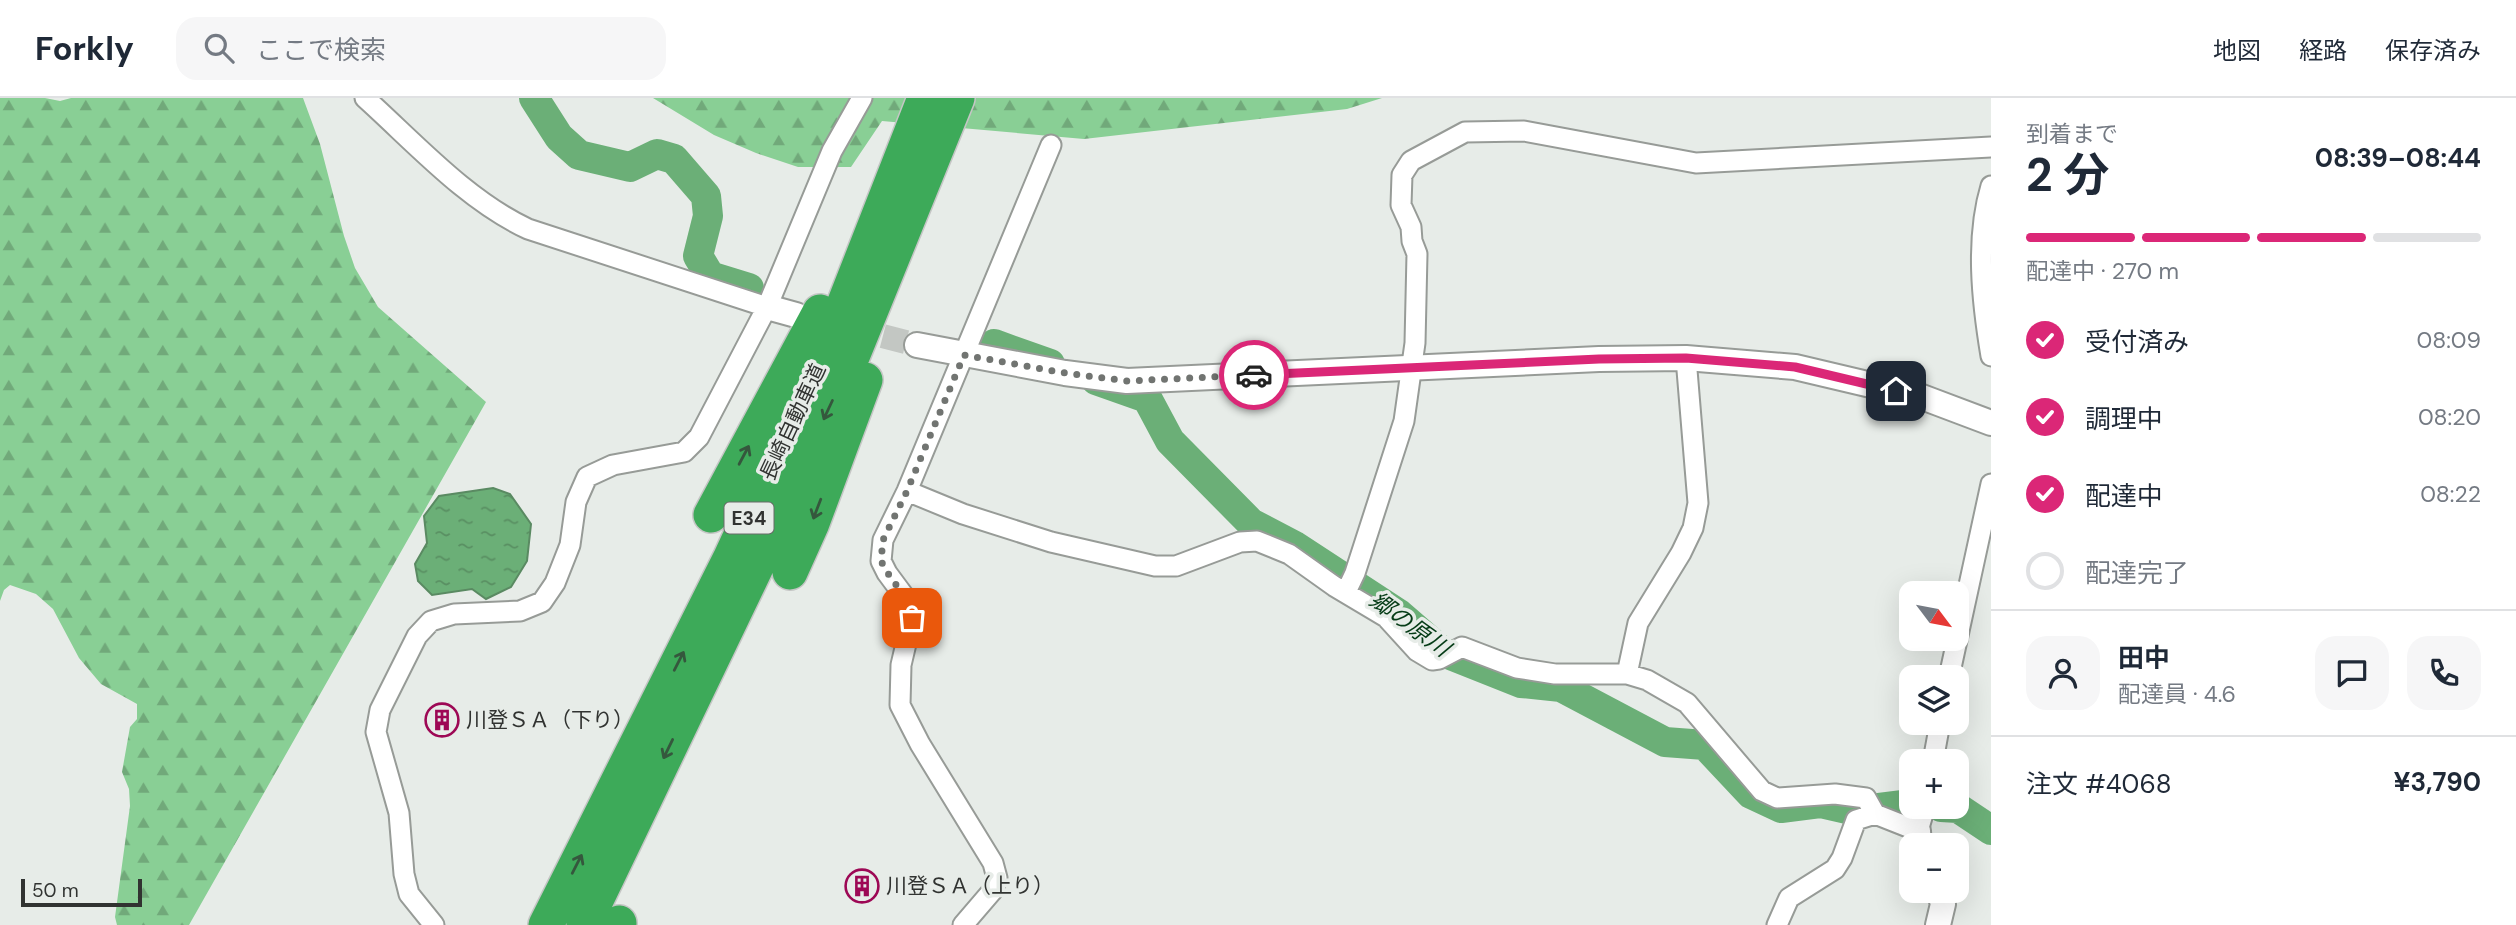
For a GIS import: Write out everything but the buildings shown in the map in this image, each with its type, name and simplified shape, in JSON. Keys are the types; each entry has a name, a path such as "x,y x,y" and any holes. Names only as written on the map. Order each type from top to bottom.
{"highway":[{"name":"長崎自動車道","path":"546,925 731,557 813,382 925,98"},
{"name":"長崎自動車道","path":"584,925 757,565 849,364 959,98"},
{"path":"790,572 812,523 925,222 959,98"},
{"path":"711,515 815,323 843,262 898,167"}],"street":[{"path":"365,98 483,204 507,219 528,229 796,315"},
{"path":"434,925 409,894 404,874 399,813 376,733 380,710 417,636 431,621 454,614 520,611 542,602 555,583 570,545 576,502 587,477 613,465 684,452 699,437 767,307 832,150 862,98"},
{"path":"1346,592 1355,573 1404,421 1415,342 1417,254 1411,227 1401,205 1402,175 1411,162 1465,132 1524,131 1696,163 1991,147"},
{"path":"963,925 993,890 997,878 993,863 920,744 900,705 901,664 912,618 907,600 881,561 883,540 907,491 1051,145"},
{"path":"1991,186 1986,203 1982,256 1986,329 1991,356"},
{"path":"917,345 1065,373 1127,381 1599,359 1686,358 1795,367 1922,397 1991,423"},
{"path":"1627,674 1638,623 1693,528 1698,503 1686,358"},
{"path":"1952,665 1991,484"},
{"path":"907,491 963,514 1051,542 1155,566 1176,566 1240,542 1257,541 1289,554 1386,617 1417,651 1432,660 1462,648 1517,668 1555,674 1627,674 1647,680 1687,703 1762,791 1777,797 1835,794 1921,824"},
{"path":"1777,925 1789,898 1835,869 1842,858 1856,820 1871,806"},
{"path":"1938,925 1943,903"}],"green space":[{"path":"0,98 45,98 60,101 71,98 303,98 320,144 355,268 378,307 486,402 189,925 117,925 115,917 130,806 129,789 122,772 130,727 137,719 137,704 101,684 79,658 53,609 36,594 10,585 4,590 0,601"},
{"path":"653,98 1382,98 1347,109 1084,139 882,121 851,167 798,167 714,135"}],"water":[{"path":"493,488 510,494 531,524 527,561 511,587 486,599 472,589 432,595 418,581 415,564 427,543 424,516 439,496"}],"waterway":[{"name":"郷の原川","path":"534,98 559,137 579,155 630,167 657,154 674,159 706,196 708,216 698,256 710,276 749,288"},
{"name":"郷の原川","path":"994,344 1050,364"},
{"name":"郷の原川","path":"1096,380 1147,398 1170,441 1251,523 1295,546 1399,614 1443,652 1521,683 1561,687 1665,742 1705,745 1751,794 1781,808 1820,803 1855,811 1899,806"},
{"name":"郷の原川","path":"1969,815 1991,830"}],"tunnel":[{"path":"848,327 917,345"}],"way so far":[{"path":"912,618 907,600 881,561 883,540 907,491 964,355 1127,381 1254,375"}],"place":[{"name":"川登ＳＡ（下り）","path":"442,720"},
{"name":"川登ＳＡ（上り）","path":"862,886"}],"route":[{"path":"1254,375 1599,359 1686,358 1795,367 1896,391"}]}
